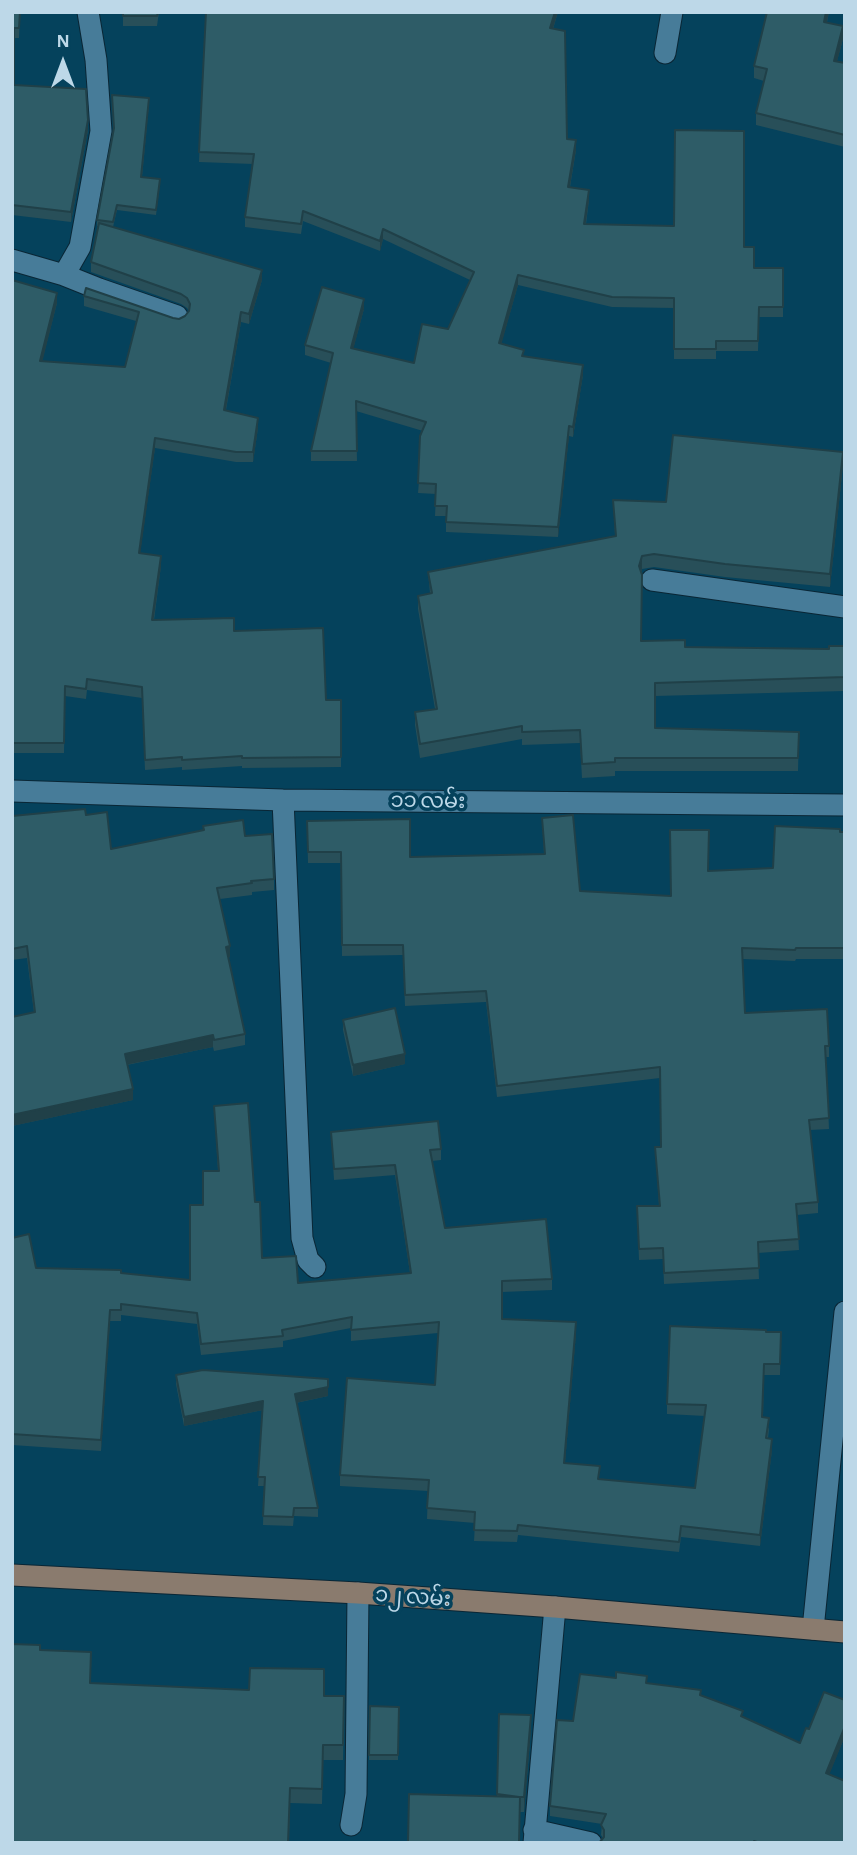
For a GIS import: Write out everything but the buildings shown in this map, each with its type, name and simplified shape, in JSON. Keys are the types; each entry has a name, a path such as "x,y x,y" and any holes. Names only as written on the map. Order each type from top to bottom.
{"main road":[{"name":"၁၂ လမ်း","path":"12,1575 358,1593 845,1632"}],"street":[{"path":"64,275 80,247 101,131 96,60 88,12"},
{"path":"664,53 672,12"},
{"path":"12,260 64,275 177,316"},
{"path":"652,580 845,607"},
{"name":"၁၁ လမ်း","path":"12,791 283,800 845,805"},
{"path":"283,800 302,1238 308,1261 315,1267"},
{"path":"813,1629 845,1312"},
{"path":"352,1825 356,1794 358,1593"},
{"path":"555,1607 534,1836 591,1843"}]}
